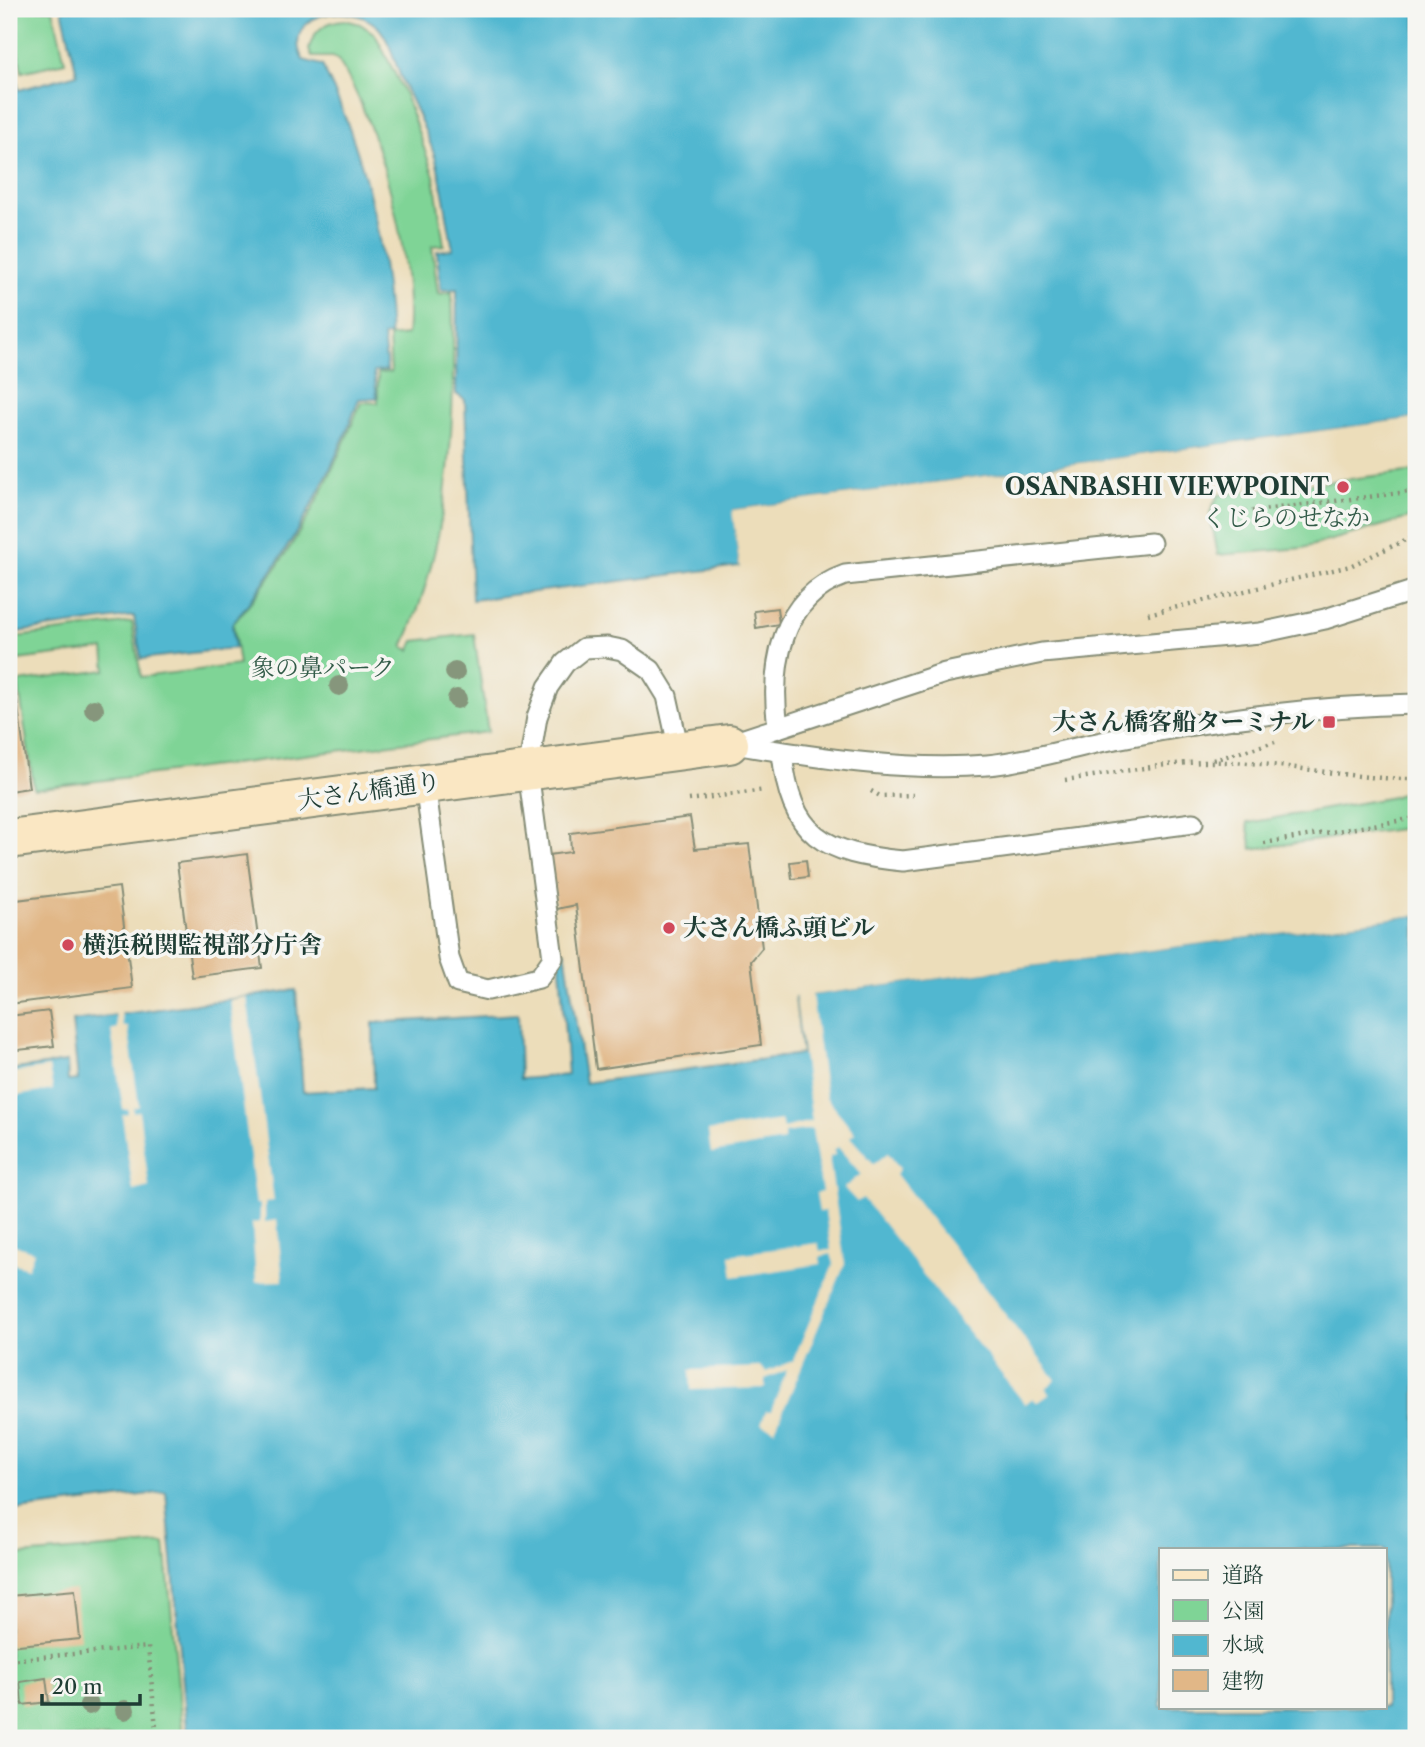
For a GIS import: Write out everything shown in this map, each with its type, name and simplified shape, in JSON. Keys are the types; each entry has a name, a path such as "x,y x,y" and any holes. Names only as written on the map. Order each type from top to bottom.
{"street":[{"name":"大さん橋通り","path":"9,839 729,744"}],"lane":[{"path":"778,728 775,704 777,665 786,627 808,596 824,582 845,575 1151,543"},
{"path":"729,744 945,673 1042,653 1260,633 1325,620 1416,590"},
{"path":"425,784 449,958 458,983 488,990 539,978 553,958 528,771 537,717 548,687 565,663 584,648 607,647 622,650 651,670 667,696 679,750"},
{"path":"729,744 899,766 986,765 1049,756 1113,739 1202,723 1353,705 1416,704"},
{"path":"782,752 785,782 795,813 816,835 836,849 856,856 903,861 1193,823"}],"path":[{"path":"1238,513 1416,491"},
{"path":"1264,843 1416,818"},
{"path":"9,1660 148,1647 157,1738"}],"green space":[{"path":"9,9 53,9 65,62 22,72"},
{"name":"象の鼻パーク","path":"345,20 360,24 375,34 404,92 434,176 444,245 432,246 438,294 452,292 451,428 442,517 420,604 403,647 410,650 414,641 474,634 488,732 34,789 18,682 106,670 104,649 9,661 9,638 132,622 141,677 239,665 233,624 274,571 307,519 335,464 361,402 378,403 378,373 391,372 389,337 407,335 405,270 391,193 380,155 353,87 338,60 333,57 312,57 309,50 321,28 332,22"},
{"name":"くじらのせなか","path":"1416,471 1416,516 1303,548 1218,555 1210,513 1218,495"},
{"path":"1416,786 1416,827 1252,849 1247,823 1393,797"},
{"path":"165,1543 183,1738 9,1738 9,1556"}],"water":[{"path":"62,9 1416,9 1416,418 733,510 740,566 472,600 465,400 456,394 457,289 441,290 437,251 453,249 442,185 425,130 381,31 364,18 334,13 308,22 301,32 298,44 303,60 322,65 337,97 361,163 378,230 390,335 383,336 387,370 374,372 377,398 359,399 334,460 305,517 271,572 232,624 235,648 141,659 134,616 9,633 9,49 19,90 77,74"},
{"path":"1416,915 1416,1738 188,1738 166,1492 9,1511 9,1070 67,1062 68,1081 78,1080 72,1021 296,990 303,1092 374,1088 373,1023 518,1014 520,1079 568,1075 559,952 565,951 585,1083 802,1054 795,997"}],"pier":[{"path":"1416,418 1416,422 736,513 744,565 740,569 732,510"},
{"path":"1416,911 1416,915 812,995 826,1097 855,1133 850,1137 874,1164 888,1153 900,1169 896,1174 1056,1380 1046,1388 1050,1394 1037,1403 1033,1398 1025,1404 863,1198 857,1202 844,1188 861,1174 838,1147 834,1150 835,1155 829,1157 845,1264 775,1430 761,1424 766,1411 771,1411 787,1370 765,1379 765,1388 691,1390 690,1370 761,1367 766,1372 793,1361 834,1263 831,1254 820,1257 821,1264 733,1277 730,1255 818,1243 820,1251 831,1250 825,1211 819,1212 816,1193 822,1192 812,1129 784,1133 784,1141 711,1153 708,1131 781,1120 783,1128 812,1121 795,994"},
{"path":"247,997 274,1201 265,1202 265,1222 277,1220 283,1281 256,1282 252,1223 260,1222 260,1204 256,1204 230,1000"},
{"path":"121,1011 123,1027 128,1027 139,1106 133,1108 133,1112 139,1111 149,1187 133,1191 122,1115 128,1113 128,1109 123,1109 111,1030 117,1028 115,1012"},
{"path":"49,1067 53,1090 9,1097 9,1073"},
{"path":"9,1243 34,1252 28,1268 9,1262"}],"building":[{"path":"777,608 779,624 756,628 754,611"},
{"path":"16,692 29,788 9,791 9,693"},
{"name":"大さん橋ふ頭ビル","path":"690,817 695,849 749,844 762,948 751,961 761,1045 596,1069 576,905 557,909 548,855 571,852 570,833"},
{"path":"247,854 262,968 192,977 177,863"},
{"path":"806,860 808,877 792,879 790,862"},
{"name":"横浜税関監視部分庁舎","path":"119,887 132,988 9,1004 9,901"},
{"path":"49,1011 54,1046 9,1051 9,1016"},
{"path":"75,1590 80,1639 9,1646 9,1596"},
{"path":"46,1678 49,1702 22,1705 20,1682"}],"place":[{"name":"OSANBASHI VIEWPOINT","path":"1343,487"},
{"name":"大さん橋客船ターミナル","path":"1329,722"},
{"name":"大さん橋ふ頭ビル","path":"669,928"},
{"name":"横浜税関監視部分庁舎","path":"68,945"}]}
